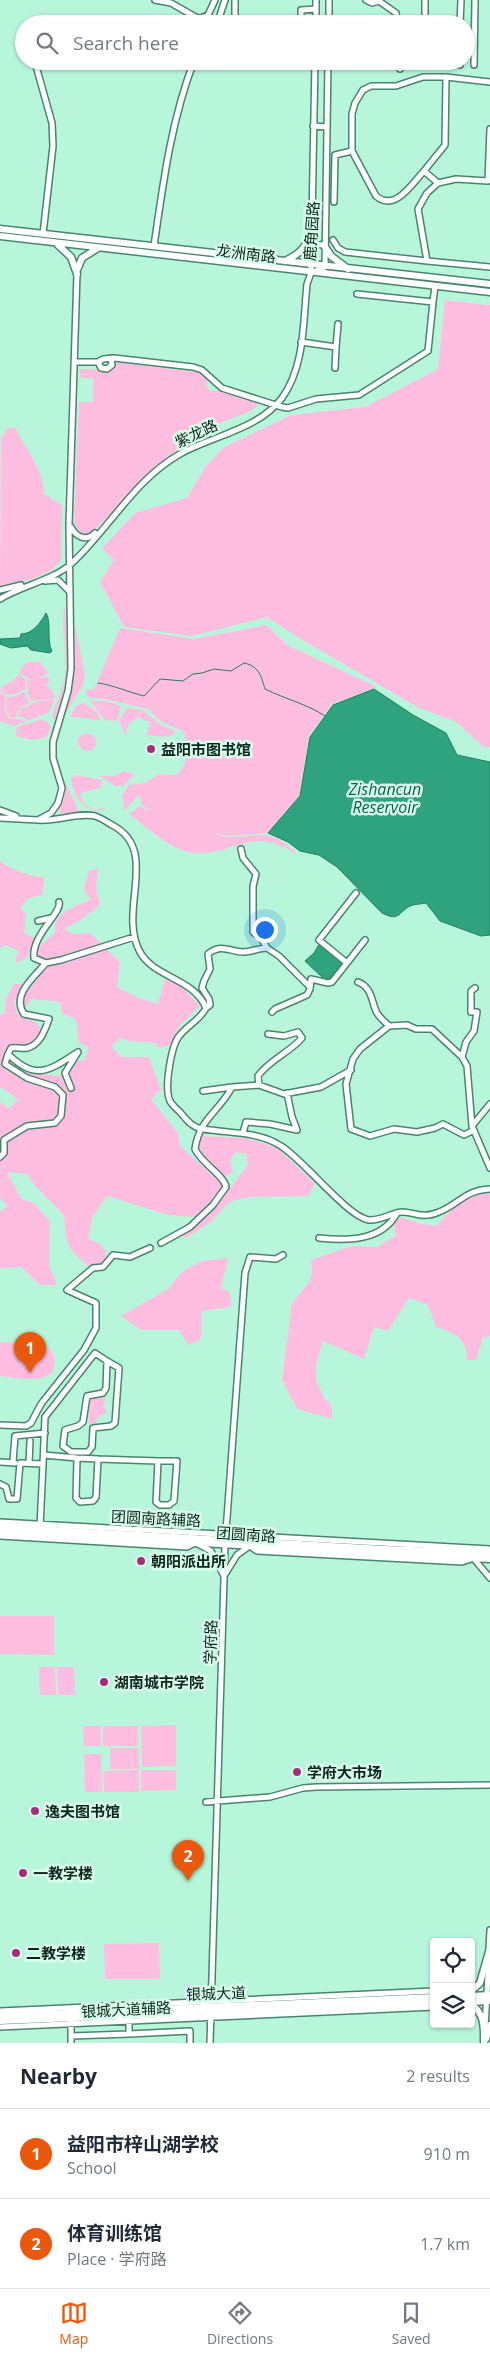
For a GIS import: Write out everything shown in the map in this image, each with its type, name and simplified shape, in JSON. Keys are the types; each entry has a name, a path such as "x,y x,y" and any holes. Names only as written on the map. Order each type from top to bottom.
{"main road":[{"name":"龙洲南路","path":"0,229 349,270 490,284"},
{"path":"284,261 299,255 306,247 310,234"},
{"name":"龙洲南路","path":"0,236 490,292"},
{"path":"56,243 71,256 77,274"},
{"path":"325,246 331,256 349,270"},
{"path":"77,274 82,258 99,248"},
{"name":"团圆南路","path":"0,1527 40,1527 226,1540 490,1553"},
{"name":"团圆南路","path":"0,1532 196,1543 226,1540 250,1547 490,1559"},
{"path":"475,1988 480,1983 490,1948"},
{"path":"475,1992 489,1997"},
{"name":"银城大道","path":"0,2021 430,1997"},
{"path":"475,2003 489,1997"},
{"name":"银城大道","path":"0,2016 129,2018 211,2009 430,2005"},
{"path":"475,2007 480,2012 483,2020 484,2043"},
{"path":"484,2043 490,2025"}],"street":[{"path":"155,0 170,4 191,15"},
{"path":"208,15 215,0"},
{"path":"220,15 225,0"},
{"path":"235,0 235,15"},
{"path":"316,0 316,15"},
{"path":"329,0 329,15"},
{"path":"366,0 372,3 379,1 396,15"},
{"path":"425,0 426,15"},
{"path":"460,15 461,0"},
{"path":"475,0 475,15"},
{"path":"301,15 301,10 316,9"},
{"path":"37,70 52,123 53,146 43,234"},
{"path":"154,246 170,142 191,70"},
{"name":"鹿角园路","path":"315,70 310,234 311,273 324,267 328,70"},
{"path":"446,78 445,145 424,171 395,200 382,201 376,196 352,151 352,114 355,103 363,90 371,86 404,85 423,77 446,78 490,82"},
{"path":"313,126 327,127"},
{"path":"428,261 418,209 427,193 438,183 456,179 489,182 490,129"},
{"path":"334,202 335,155 352,151"},
{"path":"424,171 438,183"},
{"path":"333,240 338,248 345,252 490,267"},
{"path":"310,244 325,246"},
{"name":"紫龙路","path":"0,599 70,565 154,472 178,454 255,420 276,405 293,377 301,342 307,284 311,273"},
{"path":"38,820 56,806 62,788 52,750 70,681 69,524 77,274"},
{"path":"75,362 98,362 111,358 202,370 222,388 288,408 316,399 359,394 428,351 435,286"},
{"path":"356,294 433,302"},
{"path":"335,368 338,324"},
{"path":"301,342 336,347"},
{"path":"98,362 101,368 107,369 112,365 111,358"},
{"path":"69,524 80,537 89,538 118,513"},
{"path":"21,588 54,579 62,582 70,592"},
{"name":"紫龙路","path":"0,590 32,583"},
{"path":"56,806 58,813 64,819"},
{"path":"0,810 20,819"},
{"path":"0,818 38,820 94,816 118,828 134,846 137,864 132,910 134,937 140,953 154,967 184,983 202,1000 206,1008"},
{"path":"241,849 243,858 256,874 253,886 253,932 262,938 267,948 279,956 310,987"},
{"path":"347,963 319,940 356,893"},
{"path":"46,963 34,958 33,950 42,929 58,911 59,902"},
{"path":"38,921 51,918"},
{"path":"0,1157 4,1153 4,1140 27,1126 55,1123 61,1116 63,1095 55,1087 15,1072 5,1064 11,1048 28,1048 32,1045 44,1033 49,1019 24,1014 19,1006 19,998 46,963 134,937"},
{"path":"272,1012 307,995 311,979 328,983 332,982 365,940"},
{"path":"267,948 253,948 246,952 239,952 232,948 215,950 208,954 210,969 202,984 202,988 209,999 210,1005 202,1015 179,1035 173,1046 167,1086 170,1101 190,1124 202,1129 243,1133 280,1145 320,1179 338,1201 363,1219 385,1219 397,1212 427,1216 442,1211 460,1197 481,1189 490,1189"},
{"path":"358,982 367,988 374,999 378,1014 389,1026"},
{"path":"462,1057 466,1042 474,1031 477,1012 472,1012 471,991 475,988"},
{"path":"490,1104 473,1128 464,1135 443,1124 417,1132 394,1129 370,1136 351,1129 346,1084 353,1059 360,1049 389,1026 407,1025 416,1029 432,1029 462,1057 467,1066 473,1128 490,1168"},
{"path":"259,1085 258,1076 265,1065 278,1058 302,1038 298,1032 284,1036 268,1034"},
{"path":"8,1054 32,1070 40,1072 54,1068 78,1052 65,1073 71,1088"},
{"path":"203,1091 259,1085 284,1094 321,1087 351,1070"},
{"path":"161,1243 190,1227 213,1205 226,1187 226,1182 204,1163 196,1153 197,1135 213,1110 227,1098 232,1087"},
{"path":"243,1133 246,1122 270,1124 298,1130 292,1117 287,1093"},
{"path":"319,1238 337,1240 372,1236 382,1231 393,1220 397,1212"},
{"path":"0,1425 26,1426 31,1423 41,1404 84,1350 96,1328 96,1303 67,1290 93,1268 103,1267 113,1255 130,1257 150,1248"},
{"name":"学府路","path":"210,2043 224,1576 245,1273 250,1257 276,1259 283,1255"},
{"path":"0,1522 40,1527 45,1417 95,1353 119,1368 117,1421 111,1426 93,1428 92,1447 88,1452 66,1450 63,1446 64,1432 68,1428 78,1426 83,1422 86,1396 91,1393 100,1394 105,1390 107,1361"},
{"path":"13,1462 15,1436 45,1432"},
{"path":"29,1464 30,1441"},
{"path":"44,1455 98,1459 176,1461 174,1500 169,1505 160,1505 156,1502 158,1461"},
{"path":"77,1458 75,1494 80,1502 95,1500 98,1459"},
{"path":"0,1462 43,1464"},
{"path":"0,1484 6,1487 9,1498 16,1499 20,1463"},
{"name":"团圆南路辅路","path":"0,1536 187,1547 196,1543"},
{"path":"226,1540 490,1549"},
{"path":"196,1543 211,1551 224,1576"},
{"path":"224,1576 237,1555 250,1547"},
{"path":"473,1559 490,1578"},
{"path":"206,1802 270,1797 303,1788 316,1787 490,1785"},
{"path":"484,2043 489,1997 490,1930"},
{"name":"银城大道辅路","path":"0,2010 211,2009 430,1991"},
{"path":"70,2018 71,2043"},
{"name":"银城大道辅路","path":"0,2027 70,2018"},
{"path":"129,2018 129,2034"},
{"path":"71,2036 190,2031 190,2043"}],"shaded area":[{"path":"445,300 490,305 490,747 485,748 456,722 419,708 294,635 267,617 192,636 124,627 100,582 114,560 102,548 135,513 187,498 206,466 224,447 291,415 365,407 438,369"},
{"path":"121,363 197,372 208,379 206,387 211,391 222,391 260,402 252,411 222,422 169,455 145,477 95,530 86,535 80,533 74,523 79,402 93,402 93,378 80,378 80,369 113,370 113,364"},
{"path":"15,427 41,476 44,494 62,505 61,560 50,571 42,575 0,587 1,437 8,428"},
{"path":"65,604 68,673 55,721 52,716 62,690 65,674 63,620"},
{"path":"75,624 85,676 83,685 66,713 74,681"},
{"path":"266,625 289,646 377,687 332,704 309,736 299,796 267,833 227,836 210,832 226,837 271,836 286,844 295,854 278,845 263,841 249,842 209,853 194,853 177,848 158,837 129,814 140,806 149,811 142,805 139,795 124,811 122,795 129,785 144,783 160,774 175,775 180,772 185,764 185,735 182,731 160,721 148,709 104,699 90,698 85,694 87,689 94,690 120,628 193,639"},
{"path":"26,662 40,662 48,673 37,679 26,678 19,672"},
{"path":"18,674 26,680 26,689 7,695 0,690 14,679"},
{"path":"48,677 50,679 46,686 53,691 55,699 32,701 28,695 27,680"},
{"path":"24,691 30,703 19,708 16,717 11,719 6,709 7,697 16,696"},
{"path":"0,692 6,696 5,709 8,718 27,721 13,726 0,721"},
{"path":"46,700 55,700 48,713 29,720 18,716 20,709"},
{"path":"90,701 105,701 121,706 117,721 105,720"},
{"path":"83,702 98,713 100,721 70,717 75,707"},
{"path":"127,708 142,710 141,716 129,723 125,736 119,720"},
{"path":"143,710 161,725 175,731 175,734 165,737 146,735 151,722 140,719"},
{"path":"42,719 49,723 51,727 46,738 31,740 15,736 17,727"},
{"path":"87,733 95,738 96,742 91,750 87,751 79,746 78,742 83,734"},
{"path":"123,771 135,774 123,786 115,786 99,776 114,776"},
{"path":"75,775 102,780 101,788 80,793 84,803 93,810 86,807 77,798 71,779"},
{"path":"66,784 78,810 76,814 62,815 59,809 64,799"},
{"path":"0,861 21,872 45,877 42,895 29,898 20,908 26,914 24,933 34,938 27,957 18,963 15,960 19,951 6,945 0,948"},
{"path":"98,868 96,887 100,905 79,921 64,929 73,934 90,933 120,962 117,987 139,998 158,1004 165,978 182,987 200,1006 180,1025 170,1045 159,1048 155,1043 129,1041 120,1038 111,1047 122,1057 149,1057 161,1090 151,1099 178,1133 180,1146 225,1186 195,1217 168,1215 107,1196 92,1218 88,1239 101,1244 107,1253 102,1266 90,1267 69,1246 64,1215 35,1186 27,1174 7,1172 21,1198 35,1204 50,1222 49,1265 57,1285 40,1285 21,1267 0,1268 0,1212 7,1206 0,1198 0,1102 9,1108 18,1099 0,1087 0,1015 5,1013 6,999 14,984 23,984 14,1002 18,1014 37,1023 46,1038 36,1049 4,1049 9,1056 30,1070 65,1076 72,1061 85,1060 88,1046 79,1043 76,1019 62,1014 60,1002 31,999 23,1011 24,996 38,978 35,970 42,961 35,951 55,932 61,914 90,900 84,889 89,871"},
{"path":"201,1136 246,1138 277,1148 315,1183 309,1196 249,1197 229,1202 212,1221 185,1239 183,1235 215,1208 248,1165 246,1154 236,1152 230,1161 233,1172 224,1178 198,1149"},
{"path":"490,1193 490,1336 483,1338 476,1360 467,1360 465,1346 459,1338 436,1327 428,1305 409,1298 388,1331 374,1327 364,1359 323,1341 316,1376 320,1390 332,1407 332,1419 297,1409 282,1380 292,1303 309,1282 312,1273 311,1260 351,1246 377,1247 395,1236 394,1224 401,1217 418,1223 437,1226 454,1208 466,1200 474,1196"},
{"path":"228,1258 221,1288 230,1292 231,1307 202,1311 201,1339 188,1345 179,1330 141,1330 121,1316 168,1289 182,1272 201,1261"},
{"path":"0,1342 46,1345 55,1357 53,1372 48,1376 35,1379 0,1376"},
{"path":"99,1395 106,1399 103,1407 106,1409 106,1414 98,1417 94,1425 89,1424 90,1396"},
{"path":"0,1616 54,1616 54,1655 0,1654"},
{"path":"39,1667 55,1667 56,1695 40,1695"},
{"path":"57,1667 74,1667 75,1695 58,1695"},
{"path":"176,1725 176,1766 142,1767 141,1726"},
{"path":"83,1726 101,1726 101,1746 84,1746"},
{"path":"103,1726 138,1726 138,1746 103,1746"},
{"path":"110,1748 139,1748 139,1769 110,1769"},
{"path":"84,1754 101,1754 102,1792 85,1792"},
{"path":"139,1770 139,1792 104,1792 103,1771"},
{"path":"141,1770 176,1770 176,1790 141,1791"},
{"path":"159,1943 160,1979 105,1979 104,1944"}],"water":[{"path":"46,613 49,622 49,642 52,651 50,653 31,650 27,646 11,648 0,644 0,639 20,638 21,634 33,630"},
{"name":"Zishancun Reservoir","path":"374,689 413,715 446,733 457,755 490,762 490,935 481,936 440,921 426,903 410,906 398,916 388,916 382,913 337,867 319,855 300,851 288,842 268,833 300,796 310,737 333,705"},
{"path":"320,943 344,963 330,978 324,979 305,961 314,953"}],"waterway":[{"path":"98,683 144,696 160,679 183,681 193,674 214,669 231,671 244,663 256,669 261,676 265,689 311,708 325,716"}],"place":[{"name":"益阳市图书馆","path":"151,749"},
{"name":"益阳市梓山湖学校","path":"30,1373"},
{"name":"朝阳派出所","path":"141,1561"},
{"name":"湖南城市学院","path":"104,1682"},
{"name":"学府大市场","path":"297,1772"},
{"name":"逸夫图书馆","path":"35,1811"},
{"name":"一教学楼","path":"23,1873"},
{"name":"体育训练馆","path":"188,1881"},
{"name":"二教学楼","path":"16,1953"}]}
